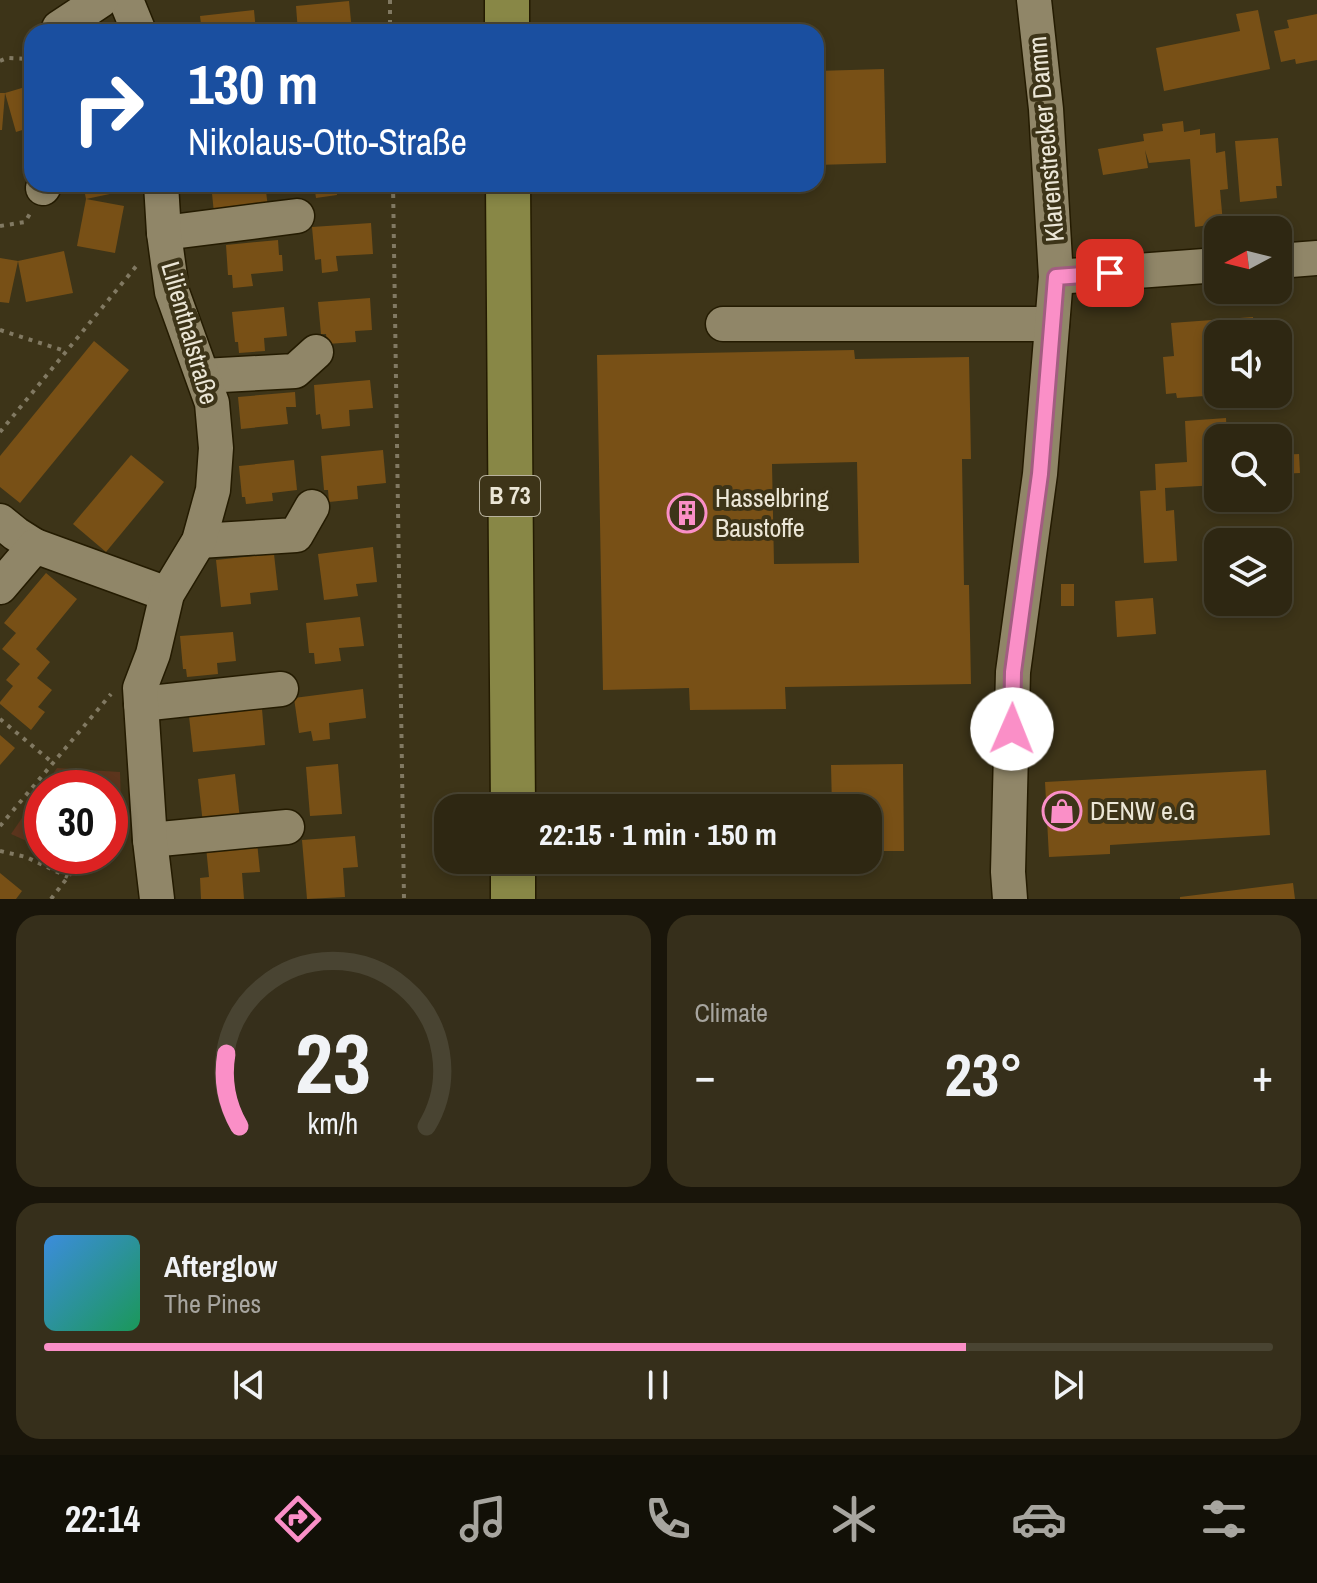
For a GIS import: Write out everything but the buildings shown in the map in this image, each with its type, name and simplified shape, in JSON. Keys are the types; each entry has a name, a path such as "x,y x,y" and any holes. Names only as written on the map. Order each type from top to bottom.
{"main road":[{"path":"507,0 507,24"},
{"name":"B 73","path":"508,192 513,794"},
{"path":"513,874 513,899"}],"street":[{"path":"65,24 101,0"},
{"path":"126,0 136,24"},
{"name":"Klarenstrecker Damm","path":"1010,899 1013,672 1040,474 1056,277 1046,109 1034,0"},
{"name":"Lilienthalstraße","path":"157,899 141,696 167,594 199,541 213,490 216,448 212,403 172,292 161,192"},
{"path":"164,233 297,216"},
{"path":"1292,260 1317,258"},
{"path":"1056,277 1204,266"},
{"path":"723,324 1052,324"},
{"path":"203,376 295,371 316,352"},
{"path":"199,541 296,535 312,507"},
{"path":"0,521 35,546 167,594"},
{"path":"0,587 35,546"},
{"path":"141,696 281,689"},
{"path":"150,840 287,827"}],"path":[{"path":"390,0 390,24"},
{"path":"0,61 24,59"},
{"path":"393,192 404,899"},
{"path":"0,432 164,233"},
{"path":"0,330 65,351"},
{"path":"0,826 112,692 141,696"},
{"path":"0,719 53,763"},
{"path":"0,851 26,857 68,877"},
{"path":"51,899 70,874"}],"shaded area":[{"path":"24,815 24,840 11,834"}],"place":[{"name":"Hasselbring Baustoffe","path":"687,513"},
{"name":"DENW e.G","path":"1062,811"}],"route":[{"path":"1012,729 1013,672 1040,474 1056,277 1110,273"}]}
